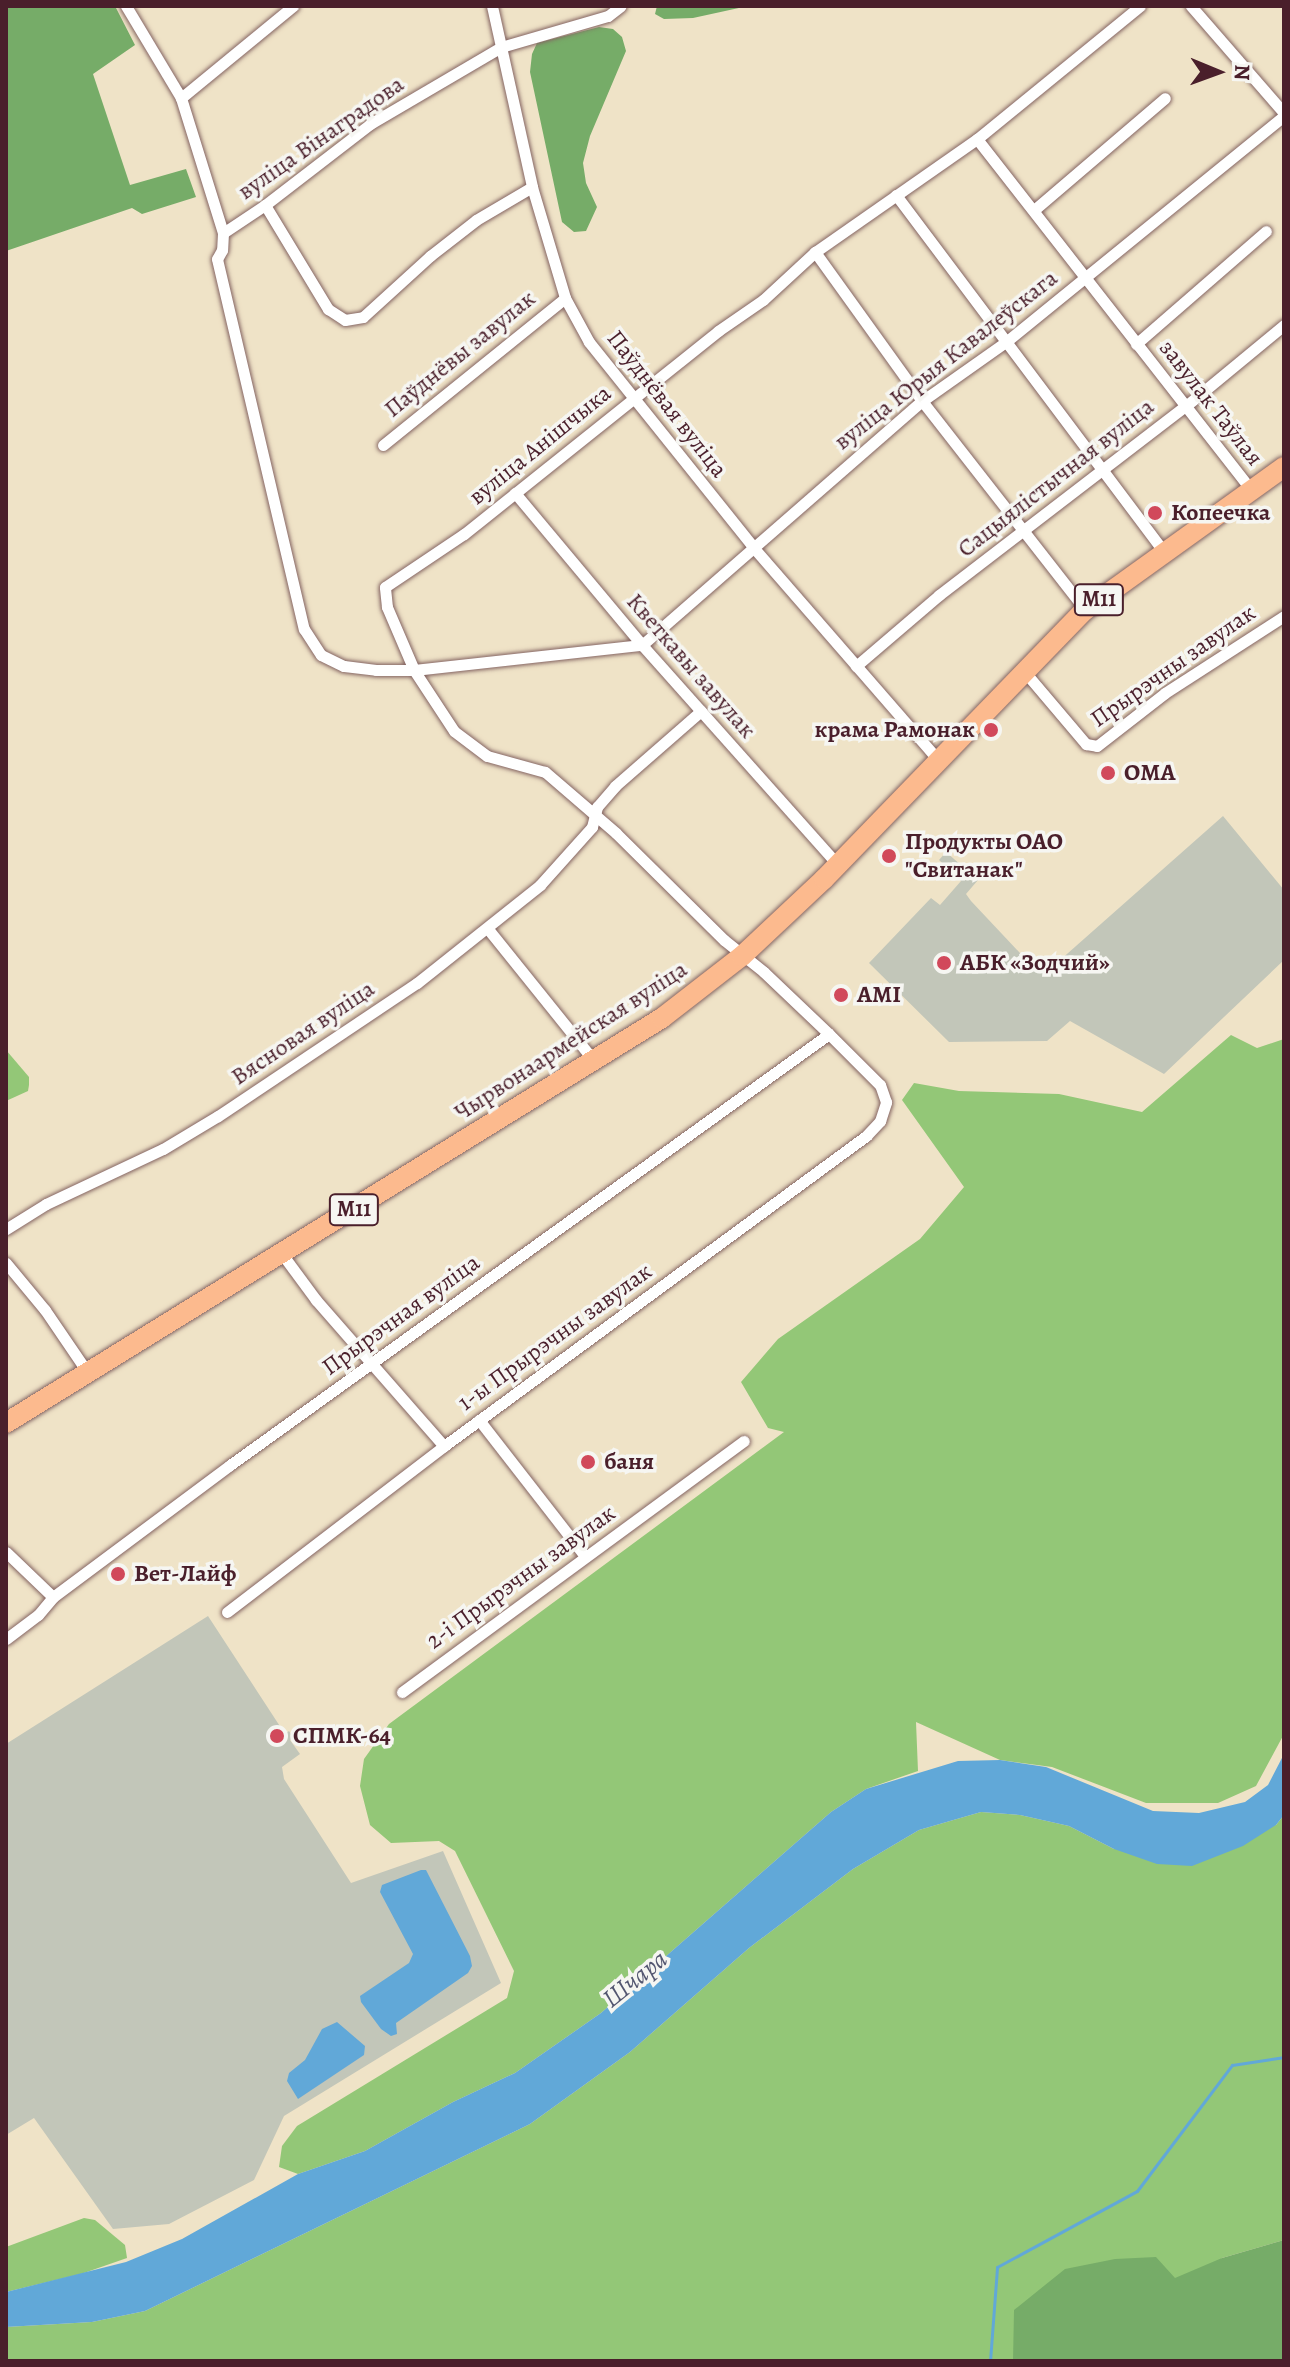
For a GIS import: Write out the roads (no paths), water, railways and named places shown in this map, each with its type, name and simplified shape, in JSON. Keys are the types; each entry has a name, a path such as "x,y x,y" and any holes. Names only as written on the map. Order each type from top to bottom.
{"highway":[{"name":"Чырвонаармейская вуліца","path":"6,1423 662,1018 742,956 838,865 1085,610 1284,467"}],"street":[{"path":"126,6 181,98 223,233 222,250 217,259 304,629 321,655 344,666 414,670 642,645"},
{"path":"181,98 293,6"},
{"name":"Паўднёвая вуліца","path":"492,6 532,187 565,298 589,342 753,547 938,760"},
{"name":"вуліца Вінаградова","path":"223,233 265,205 370,124 501,47 608,16 621,6"},
{"name":"вуліца Анішчыка","path":"880,1085 764,972 742,956 594,822 545,772 487,756 454,731 414,670 387,607 385,587 464,534 632,399 763,300 815,252 977,139 1140,6"},
{"path":"1191,6 1284,115"},
{"path":"1034,210 1165,98"},
{"name":"вуліца Юрыя Кавалеўскага","path":"642,645 922,401 1007,341 1284,115"},
{"name":"завулак Таўлая","path":"977,139 1088,277 1136,344 1251,490"},
{"path":"265,205 328,309 345,320 363,317 430,256 476,220 532,187"},
{"path":"896,195 1104,468 1163,551"},
{"name":"завулак Таўлая","path":"1136,344 1266,231"},
{"path":"815,252 922,401 1085,610"},
{"name":"Паўднёвы завулак","path":"383,445 565,298"},
{"name":"Сацыялістычная вуліца","path":"856,666 939,595 1187,405 1284,325"},
{"name":"Кветкавы завулак","path":"515,493 642,645 838,865"},
{"name":"Прырэчны завулак","path":"1024,671 1086,744 1097,746 1165,693 1284,616"},
{"name":"Вясновая вуліца","path":"6,1229 46,1204 163,1149 218,1116 334,1041 488,929 540,885 594,822 597,807 615,786 701,711"},
{"path":"488,929 595,1062"},
{"name":"Прырэчная вуліца","path":"6,1639 38,1615 53,1597 829,1034"},
{"name":"1-ы Прырэчны завулак","path":"227,1612 444,1446 866,1136 880,1121 886,1102 880,1085"},
{"path":"282,1254 444,1446"},
{"path":"6,1263 45,1310 88,1373"},
{"path":"479,1420 585,1556"},
{"name":"2-і Прырэчны завулак","path":"402,1692 744,1441"},
{"path":"6,1552 53,1597"}],"water":[{"path":"1284,1754 1284,1815 1276,1825 1243,1846 1192,1866 1157,1864 1114,1849 1069,1826 1020,1815 981,1812 919,1830 853,1869 749,1948 630,2052 530,2124 145,2311 92,2322 6,2327 6,2292 126,2262 182,2239 298,2174 365,2151 453,2102 515,2073 601,2013 831,1812 866,1789 958,1761 1000,1760 1046,1767 1153,1811 1199,1813 1245,1802 1268,1785"},
{"path":"426,1870 470,1956 472,1966 468,1973 396,2023 397,2034 391,2036 381,2029 360,1996 409,1963 413,1954 380,1892 382,1885"},
{"path":"337,2022 365,2046 364,2055 298,2099 287,2081 289,2073 305,2060 322,2029"}],"waterway":[{"path":"990,2361 997,2267 1137,2191 1232,2065 1284,2057"}],"place":[{"name":"Копеечка","path":"1155,513"},
{"name":"крама Рамонак","path":"991,730"},
{"name":"ОМА","path":"1108,773"},
{"name":"Продукты ОАО \"Свитанак\"","path":"889,856"},
{"name":"АБК «Зодчий»","path":"944,963"},
{"name":"AMI","path":"841,995"},
{"name":"баня","path":"588,1462"},
{"name":"Вет-Лайф","path":"118,1574"},
{"name":"СПМК-64","path":"277,1736"}],"water label":[{"name":"Шчара","path":"635,1979"}]}
